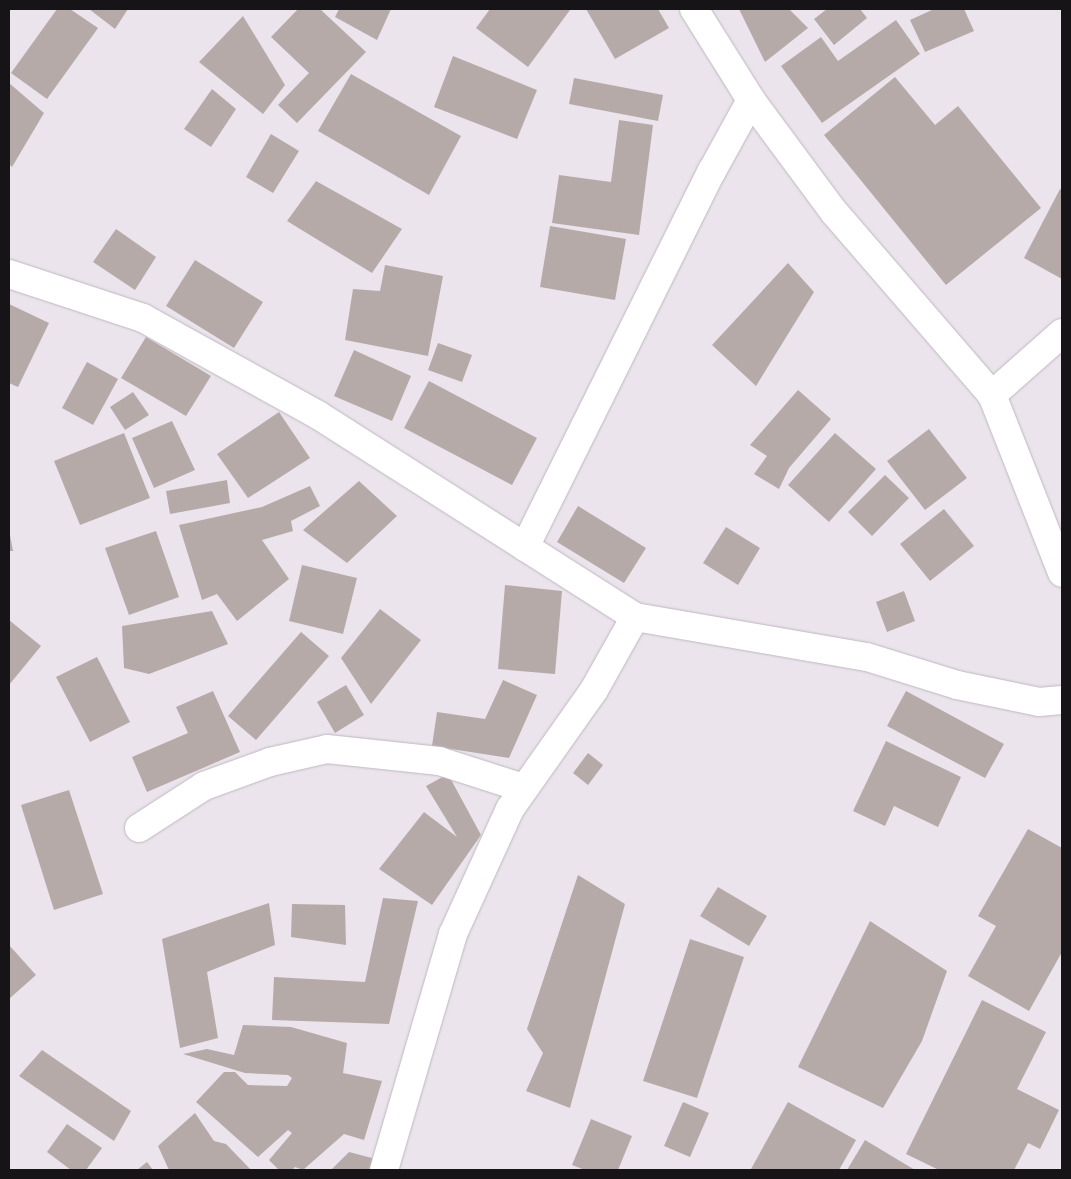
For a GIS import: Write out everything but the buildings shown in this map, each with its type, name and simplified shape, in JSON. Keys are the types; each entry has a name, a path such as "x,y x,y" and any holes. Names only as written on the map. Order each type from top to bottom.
{"street":[{"path":"694,9 751,100 834,212 992,395 1062,573"},
{"path":"525,547 712,171 751,100"},
{"path":"9,274 143,318 318,415 635,617 867,657 957,685 1039,702 1062,700"},
{"path":"992,395 1062,333"},
{"path":"384,1170 453,934 523,788 594,690 635,617"},
{"path":"139,828 204,786 270,762 327,749 439,761 523,788"}]}
